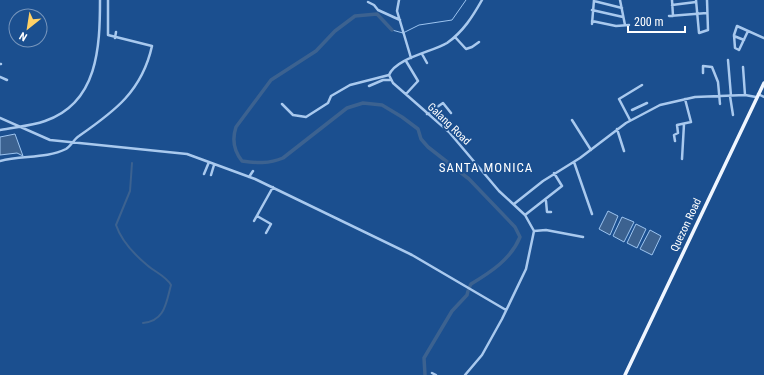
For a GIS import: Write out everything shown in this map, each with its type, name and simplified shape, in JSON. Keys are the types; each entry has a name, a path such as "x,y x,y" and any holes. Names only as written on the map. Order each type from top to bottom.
{"main road":[{"name":"Quezon Road","path":"625,375 764,83"}],"street":[{"path":"0,130 41,122 53,118 66,109 83,92 98,55 100,0"},
{"path":"0,161 51,153 66,149 71,143 116,108 130,95 136,86 152,46 115,38 108,35 108,0"},
{"path":"399,0 397,10 411,58"},
{"path":"369,86 385,79 390,80 389,75 393,68 411,58 438,47 455,37 472,18 482,0"},
{"path":"622,8 594,0 592,23 616,26 629,25"},
{"path":"620,0 625,25"},
{"path":"672,0 673,16"},
{"path":"672,5 696,1 697,32 707,32 707,0"},
{"path":"368,2 374,5 378,10 401,20"},
{"path":"592,10 623,17"},
{"path":"669,16 707,13"},
{"path":"748,31 739,50 735,48 734,35 737,26 764,38"},
{"path":"115,38 116,32"},
{"path":"734,35 744,40"},
{"path":"455,37 466,49 472,47 478,42"},
{"path":"422,54 426,63"},
{"path":"728,60 733,115"},
{"path":"406,61 418,80 406,94"},
{"path":"703,73 702,67 712,67 718,82 720,104"},
{"path":"743,67 745,95"},
{"path":"282,104 293,115 306,117 328,103 331,96 350,85 389,75"},
{"path":"0,77 7,80"},
{"name":"Galang Road","path":"390,80 449,132 499,191 525,215 534,231"},
{"path":"630,120 619,99 642,86"},
{"path":"514,204 554,173 574,162 630,120 660,105 685,99 745,95 764,96"},
{"path":"675,141 674,135 678,133 676,126 690,122 685,99"},
{"path":"427,114 443,103 452,113"},
{"path":"632,110 647,103"},
{"path":"642,105 645,112"},
{"path":"0,118 44,138 71,143 133,150 187,154 249,177 273,187 412,255 506,310"},
{"path":"572,120 591,150"},
{"path":"682,159 684,124"},
{"path":"617,129 624,151"},
{"path":"204,174 209,162"},
{"path":"574,162 592,214"},
{"path":"211,175 214,165"},
{"path":"249,177 253,171"},
{"path":"525,215 562,186 554,173"},
{"path":"254,221 273,187"},
{"path":"546,200 547,212 551,212"},
{"path":"257,216 272,224 266,233"},
{"path":"465,375 490,344 526,269 534,231 546,230 584,237"},
{"path":"432,373 436,375"}],"water":[{"path":"15,134 23,156 17,153 0,155 0,137"},
{"path":"608,211 618,216 610,235 599,229"},
{"path":"622,217 634,222 624,242 613,236"},
{"path":"636,224 646,229 637,248 627,243"},
{"path":"650,230 661,236 652,255 640,249"}],"waterway":[{"path":"392,30 403,33 419,25 452,20 466,0"},
{"path":"392,30 377,14 355,16 335,31 316,51 271,80 236,127 234,145 242,161 273,161 283,158 347,108 363,103 382,105 402,117 418,129 421,139 428,147 469,179 515,227 520,237 506,258 493,270 471,284 469,288"},
{"path":"132,163 130,191 116,225 121,236 133,252 166,279 171,285 166,304 160,315 150,322 143,323"},
{"path":"425,375 424,358 452,311 467,295 468,291"}],"district":[{"name":"SANTA MONICA","path":"486,167"}]}
